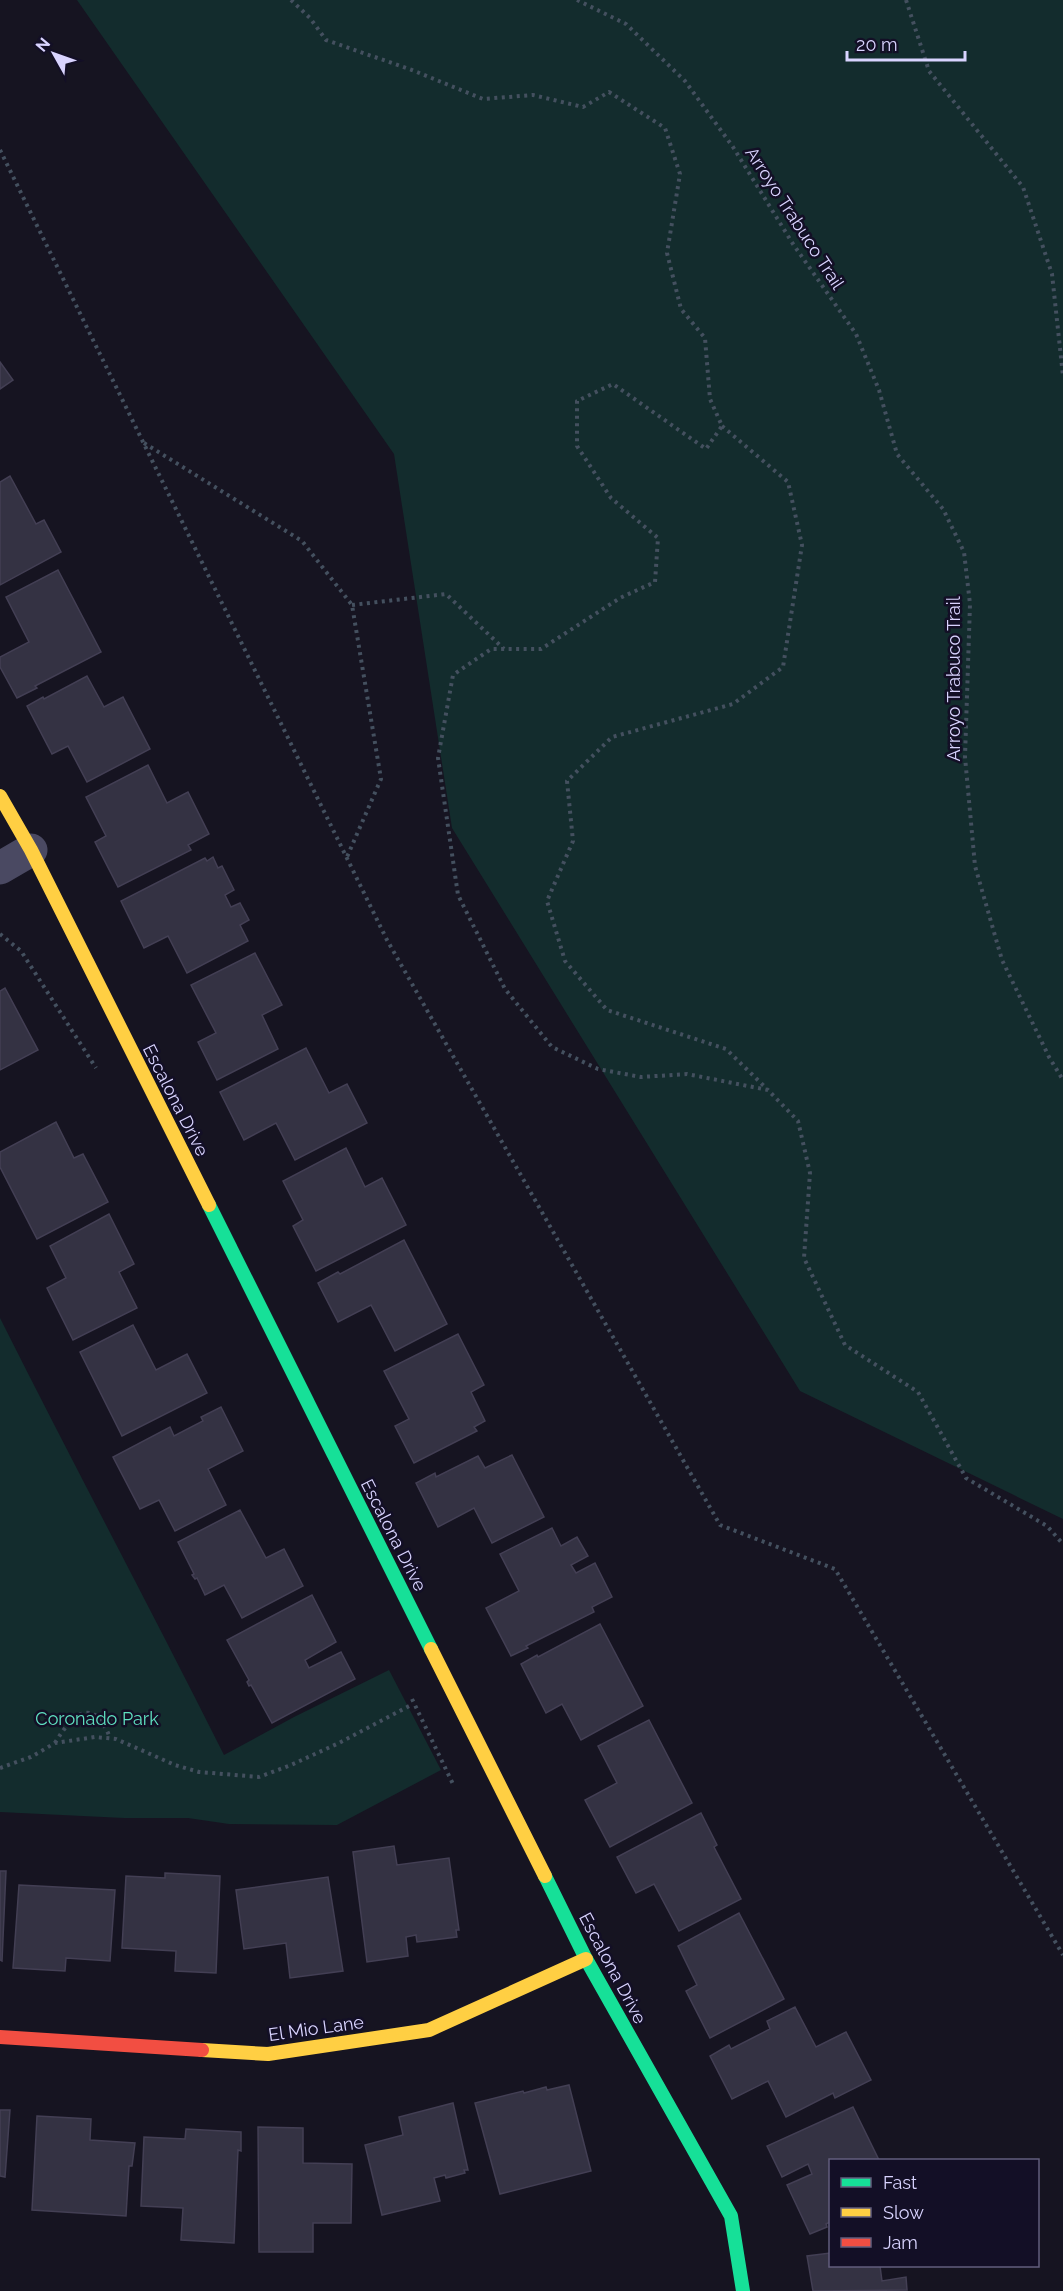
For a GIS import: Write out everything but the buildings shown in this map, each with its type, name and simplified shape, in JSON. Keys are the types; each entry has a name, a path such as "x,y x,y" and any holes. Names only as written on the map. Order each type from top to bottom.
{"street":[{"name":"Escalona Drive","path":"0,796 31,850 586,1959 731,2216 743,2291"},
{"path":"0,868 31,850"},
{"name":"El Mio Lane","path":"0,2037 268,2054 429,2030 586,1959"}],"path":[{"path":"291,0 310,18 326,40 412,70 483,99 533,95 583,107 609,92 665,128 680,174 667,253 681,309 705,338 710,399 722,426 788,482 802,545 783,667 733,704 612,737 567,781 573,841 547,901 565,961 607,1010 726,1049 798,1121 810,1173 804,1258 845,1345 918,1392 966,1478 1047,1526 1063,1544"},
{"name":"Arroyo Trabuco Trail","path":"577,0 626,24 685,81 733,147 793,244 856,334 879,390 897,454 943,509 964,552 970,604 965,757 975,866 1002,960 1049,1057 1063,1080"},
{"path":"906,0 928,71 1023,187 1052,274 1063,376"},
{"path":"0,150 387,940 720,1525 835,1569 1063,1955"},
{"path":"722,426 706,449 613,384 577,401 577,446 611,498 658,538 655,582 620,598 542,650 491,649 453,675 438,758 458,895 506,989 552,1047 598,1069 641,1077 687,1074 768,1090"},
{"path":"143,442 302,541 352,605 381,779 346,858"},
{"path":"352,605 446,594 505,649"},
{"path":"0,934 21,951 96,1069"},
{"path":"411,1695 413,1704 456,1789"},
{"path":"0,1768 31,1757 55,1743 95,1737 116,1739 175,1765 199,1772 259,1777 339,1743 413,1704"},
{"path":"55,1743 71,1720 79,1713 87,1712 97,1718 110,1738"}],"green space":[{"path":"77,0 1063,0 1063,1519 800,1391 452,828 394,454"},
{"name":"Coronado Park","path":"0,1318 224,1755 389,1670 441,1770 337,1825 229,1824 188,1818 124,1818 0,1812"}],"traffic: fast":[{"path":"209,1205 431,1649"},
{"path":"545,1876 586,1959 731,2216 743,2291"}],"traffic: slow":[{"path":"0,796 31,850 209,1205"},
{"path":"431,1649 545,1876"},
{"path":"202,2050 268,2054 429,2030 586,1959"}],"traffic: jam":[{"path":"0,2037 202,2050"}]}
